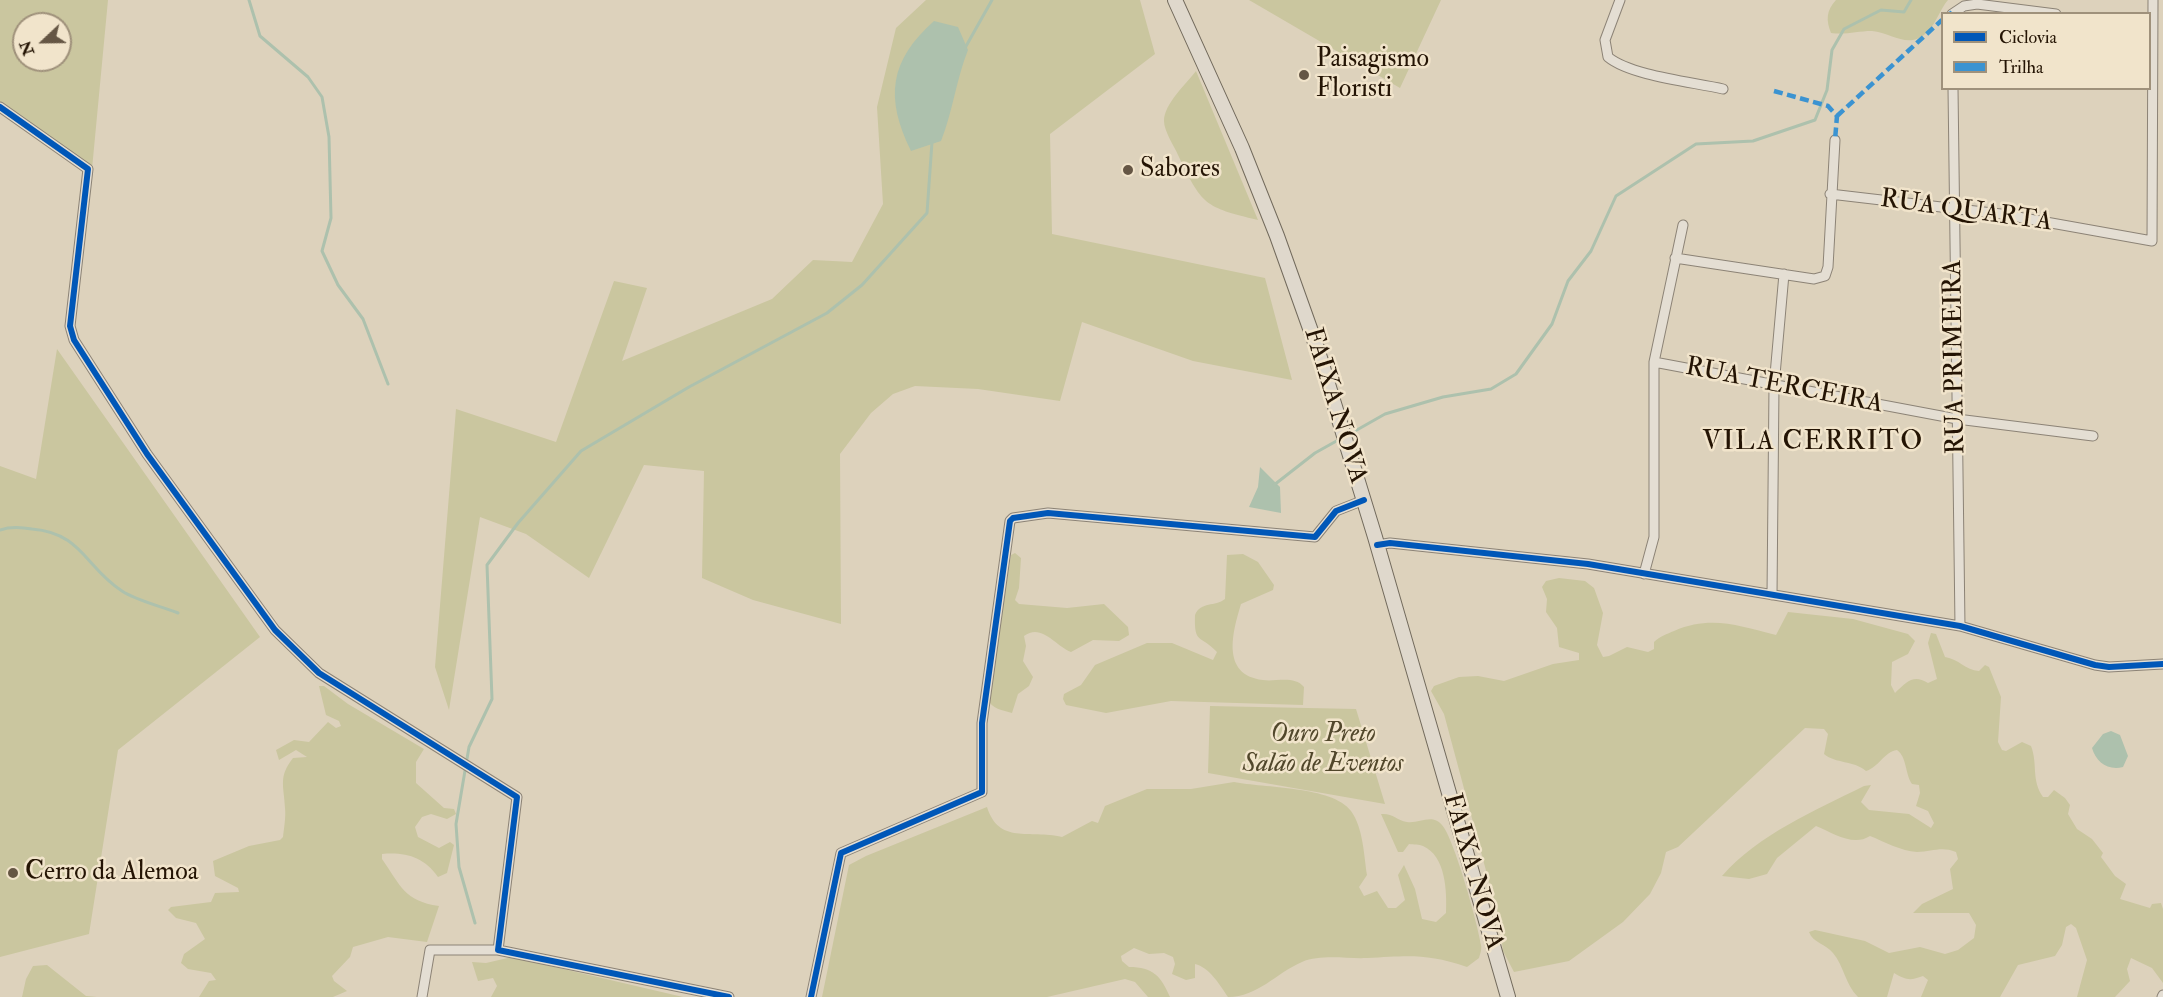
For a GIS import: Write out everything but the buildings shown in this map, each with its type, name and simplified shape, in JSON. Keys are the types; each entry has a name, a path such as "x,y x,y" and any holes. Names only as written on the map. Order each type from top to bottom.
{"highway":[{"name":"FAIXA NOVA","path":"1175,0 1242,148 1277,236 1323,366 1508,997"}],"street":[{"path":"1620,0 1605,40 1605,51 1613,61 1658,75 1723,89"},
{"path":"2151,20 2153,0"},
{"path":"1954,12 1964,6 1977,4 2042,12"},
{"name":"RUA QUARTA","path":"1830,194 2001,214 2152,241 2151,20"},
{"name":"RUA PRIMEIRA","path":"1953,90 1960,626"},
{"path":"0,107 88,169 70,326 74,340 147,454 275,630 319,673 517,797 498,950"},
{"path":"1675,258 1820,279 1825,276 1828,267 1830,194 1835,140"},
{"path":"1644,574 1654,537 1654,362 1683,225"},
{"path":"1772,595 1774,386 1784,274"},
{"name":"RUA TERCEIRA","path":"1654,362 1957,419 2093,436"},
{"path":"811,997 841,853 982,792 982,723 1010,520 1048,513 1315,537 1336,511 1364,501"},
{"path":"1377,546 1390,543 1588,564 1960,626 2095,665 2109,667 2163,664"},
{"path":"422,997 430,950 498,950 729,997"}],"green space":[{"path":"0,0 108,0 92,169 0,102"},
{"path":"926,0 1140,0 1155,54 1050,134 1052,234 1265,278 1292,380 1193,361 1082,322 1060,401 978,389 915,386 893,394 871,413 840,454 841,624 753,600 702,578 704,471 644,465 589,578 526,534 480,517 449,710 435,667 456,409 556,442 614,281 647,288 622,361 772,299 813,260 852,262 883,204 877,107 896,28"},
{"path":"1249,0 1441,0 1400,88"},
{"path":"1836,0 1948,0 1928,31 1915,40 1908,40 1872,31 1831,33 1828,16"},
{"path":"1196,71 1258,220 1215,207 1207,201 1193,184 1167,134 1164,121 1168,108 1176,94"},
{"path":"57,349 260,637 118,750 89,934 0,957 0,466 36,479"},
{"path":"1015,553 1021,558 1019,588 1015,600 1019,604 1067,608 1104,604 1128,627 1129,635 1119,641 1093,640 1071,652 1043,634 1037,632 1024,636 1026,646 1023,661 1033,677 1029,686 1018,694 1012,713 995,707 988,699 1011,555"},
{"path":"1243,554 1258,562 1274,585 1273,590 1241,604 1233,639 1235,661 1240,670 1249,676 1263,680 1290,680 1300,683 1304,687 1303,705 1171,701 1106,713 1066,705 1063,699 1064,694 1081,685 1095,665 1147,643 1172,643 1213,660 1217,652 1197,635 1195,615 1204,606 1225,599 1227,555"},
{"path":"1559,578 1585,581 1594,588 1603,613 1597,645 1603,657 1627,647 1648,652 1654,649 1654,642 1661,637 1688,626 1701,624 1725,624 1776,635 1788,612 1853,619 1908,634 1915,641 1908,654 1892,662 1891,685 1895,693 1910,680 1918,679 1928,683 1937,679 1928,643 1931,633 1936,634 1945,657 1974,670 1979,671 1985,665 1989,667 2001,697 1998,742 2002,750 2006,751 2022,742 2031,746 2039,791 2043,797 2048,797 2054,790 2065,798 2070,805 2068,814 2077,829 2092,839 2103,853 2101,857 2115,876 2126,884 2120,899 2150,908 2152,904 2161,903 2163,909 2163,983 2152,968 2131,958 2127,969 2130,981 2115,997 2077,997 2087,960 2076,928 2071,924 2066,927 2062,945 2055,956 2018,965 2000,997 1921,997 1928,980 1923,976 1908,979 1894,973 1887,997 1858,997 1833,953 1813,939 1809,932 1815,930 1865,941 1889,953 1920,947 1945,954 1958,950 1974,938 1976,925 1969,913 1913,913 1922,904 1953,889 1950,869 1958,859 1956,852 1951,850 1911,851 1870,836 1850,840 1816,826 1777,858 1767,874 1749,879 1722,876 1737,861 1770,836 1807,814 1864,786 1871,785 1861,802 1869,810 1909,814 1931,828 1934,823 1928,811 1916,806 1920,793 1919,785 1912,784 1903,757 1897,750 1892,751 1866,771 1856,765 1824,754 1828,734 1824,729 1805,728 1678,847 1666,852 1661,873 1650,894 1623,922 1569,961 1514,972 1503,951 1499,919 1444,714 1431,691 1434,686 1459,677 1478,676 1504,681 1553,664 1579,660 1579,653 1559,647 1557,628 1546,612 1547,599 1542,587 1546,581"},
{"path":"319,686 324,686 348,704 424,749 416,762 416,783 444,808 454,809 456,814 447,819 431,814 422,817 415,827 418,837 439,848 450,842 454,845 447,873 438,877 427,865 414,857 382,854 382,859 404,891 427,904 439,906 427,942 388,937 353,947 350,957 332,976 334,981 347,991 333,997 199,997 209,981 216,980 211,973 188,969 181,963 184,954 205,939 196,923 176,918 168,910 171,907 211,902 215,893 239,892 238,888 215,876 213,861 249,846 280,840 283,837 285,771 293,758 307,757 296,750 279,760 276,750 294,740 309,742 328,722 336,728 341,726 339,721 326,715"},
{"name":"Ouro Preto Salão de Eventos","path":"1210,706 1356,709 1385,804 1208,773"},
{"path":"1234,782 1314,792 1342,803 1351,811 1361,833 1367,875 1359,887 1364,896 1377,891 1388,908 1396,908 1405,900 1398,875 1404,865 1415,889 1422,919 1436,922 1446,913 1444,875 1441,866 1431,851 1420,845 1409,844 1403,852 1398,852 1381,814 1407,822 1430,819 1438,822 1447,833 1453,846 1465,882 1481,945 1479,958 1467,967 1440,959 1417,956 1317,958 1302,962 1249,993 1228,997 1214,977 1200,966 1195,964 1195,978 1186,980 1172,974 1175,964 1173,957 1164,953 1149,954 1134,948 1121,956 1122,961 1129,967 1137,967 1155,974 1170,997 1148,997 1135,982 1125,979 1047,997 822,997 849,865 866,856 987,807 992,819 999,827 1007,831 1062,837 1092,821 1098,823 1105,806 1147,789 1191,789"},
{"path":"512,957 683,997 491,997 497,986 493,978 478,981 472,962 486,963"},
{"path":"47,965 86,996 97,997 22,997 26,979 33,966"}],"shaded area":[{"path":"934,21 958,27 968,50 941,141 911,151 897,114 896,81 900,66 908,51"},
{"path":"1260,467 1280,487 1281,513 1249,507 1258,487"},
{"path":"2111,731 2120,735 2128,756 2123,767 2112,768 2103,764 2096,757 2092,748 2103,734"}],"waterway":[{"path":"249,0 260,36 308,77 322,97 329,137 331,218 322,251 338,285 363,319 388,384"},
{"path":"965,48 992,0"},
{"path":"1348,435 1385,414 1443,397 1491,389 1516,374 1552,324 1568,281 1591,251 1616,196 1696,144 1753,141 1815,120 1827,90 1832,50 1844,29 1881,10 1904,12 1911,0"},
{"path":"475,923 459,867 456,824 469,747 492,699 487,565 518,523 581,451 689,387 827,313 862,285 927,213 932,142"},
{"path":"1274,485 1315,453 1340,439"},
{"path":"0,530 12,527 24,528 49,532 62,537 82,552 110,582 128,595 178,613"}],"marked path":[{"path":"1837,116 1941,21"},
{"path":"1774,91 1828,106 1837,116 1835,140"}],"cycle path":[{"path":"0,107 88,169 70,326 74,340 147,454 275,630 319,673 517,797 498,950 729,997"},
{"path":"811,997 841,853 982,792 982,723 1010,521 1013,518 1048,513 1315,537 1336,511 1364,500"},
{"path":"1377,545 1390,543 1588,564 1960,626 2095,665 2109,667 2163,664"}],"place":[{"name":"Paisagismo Floristi","path":"1304,75"},
{"name":"Sabores","path":"1128,170"},
{"name":"Cerro da Alemoa","path":"13,873"}],"district":[{"name":"VILA CERRITO","path":"1813,443"}]}
